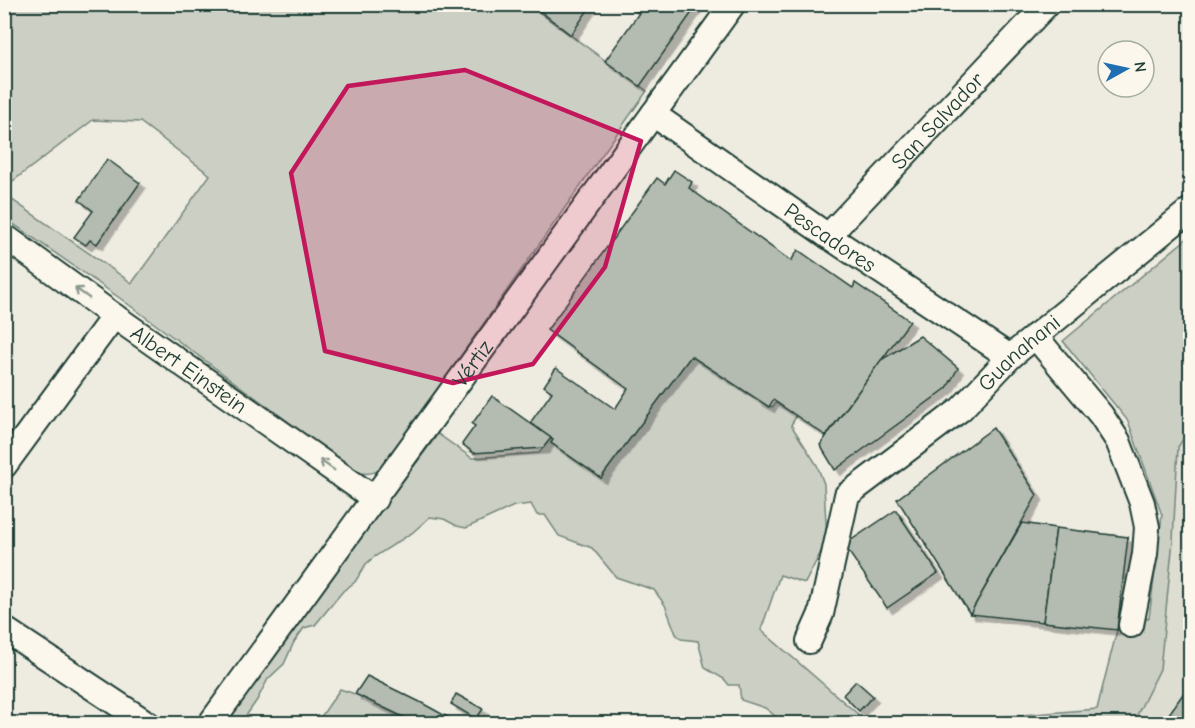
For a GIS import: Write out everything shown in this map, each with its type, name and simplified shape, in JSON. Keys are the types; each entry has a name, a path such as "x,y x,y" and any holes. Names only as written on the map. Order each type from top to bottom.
{"street":[{"name":"Vértiz","path":"210,723 733,4"},
{"name":"San Salvador","path":"828,236 1047,4"},
{"name":"Pescadores","path":"653,114 828,236 1010,357"},
{"name":"Guanahani","path":"809,641 821,614 847,495 961,409 1010,357 1191,210"},
{"name":"Albert Einstein","path":"4,236 375,499"},
{"path":"4,466 114,316"},
{"path":"1035,336 1101,415 1118,441 1142,503 1147,527 1145,554 1131,625"},
{"path":"4,629 148,723"}],"highlighted area":[{"path":"465,70 641,141 605,267 533,364 453,383 325,351 291,173 348,86"}],"shaded area":[{"path":"5,5 529,5 647,91 382,468 373,473 364,473 357,472 121,299 5,218 5,195 132,283 210,175 140,122 93,120 5,187"},
{"path":"1190,236 1190,429 1178,447 1173,540 1160,669 1133,723 909,724 1097,709 1117,630 1149,618 1162,515 1128,421 1063,341"},
{"path":"691,355 772,407 776,403 797,415 791,425 817,465 824,484 827,540 805,583 780,575 761,630 868,723 779,723 780,720 765,708 741,700 739,685 729,685 724,679 705,668 698,641 681,639 676,634 665,605 654,590 616,577 592,548 559,536 545,515 537,515 531,504 514,506 466,528 444,519 430,517 412,533 366,564 355,582 343,591 315,625 304,628 294,642 284,664 268,679 241,723 221,724 438,434 472,458 539,453 551,438 553,440 551,443 601,478"},
{"path":"1190,429 1190,723 1133,724 1160,669 1173,540 1178,447"},
{"path":"340,689 355,694 418,724 316,724"}],"building":[{"path":"531,4 592,4 571,35"},
{"path":"627,4 698,4 640,86 605,61 639,13"},
{"path":"107,159 140,183 97,244 90,240 86,245 74,237 93,211 79,200"},
{"path":"674,170 692,182 689,188 791,261 798,250 853,288 855,283 910,321 826,436 773,400 769,407 691,356 601,478 551,443 553,440 530,423 552,392 544,386 556,368 615,409 628,389 547,330 657,178 665,184"},
{"path":"920,336 958,368 947,388 835,470 820,445 881,360"},
{"path":"492,396 551,438 543,448 474,453 462,444 475,426 472,424"},
{"path":"993,428 1037,495 970,614 897,499"},
{"path":"896,510 938,573 887,608 844,545"},
{"path":"1022,523 1056,528 1043,622 970,614"},
{"path":"1056,528 1128,537 1117,630 1043,622"},
{"path":"367,676 460,724 418,724 355,694"},
{"path":"856,681 873,696 859,711 843,695"},
{"path":"1190,684 1190,724 1162,724"},
{"path":"456,694 483,709 476,719 451,704"}]}
